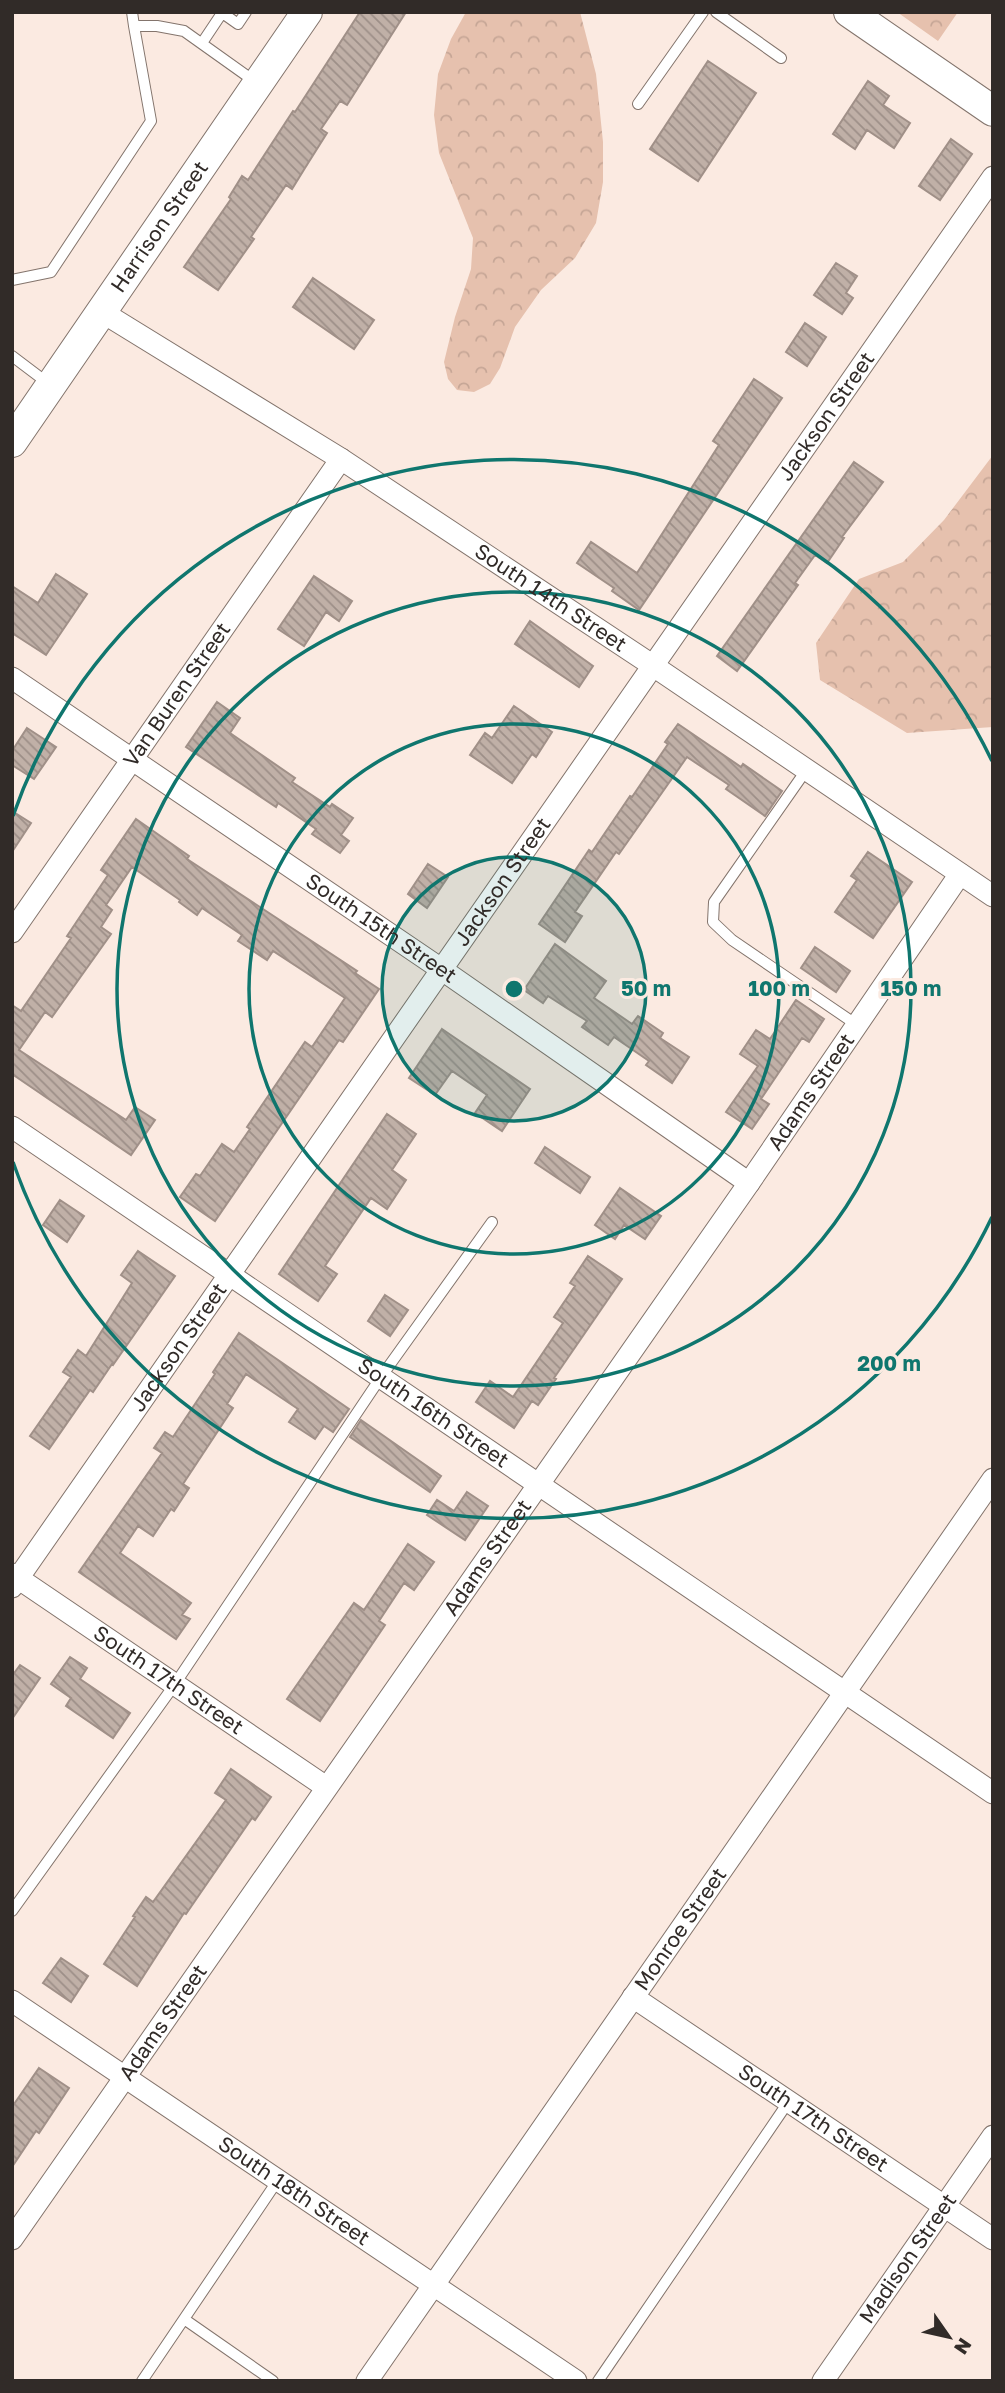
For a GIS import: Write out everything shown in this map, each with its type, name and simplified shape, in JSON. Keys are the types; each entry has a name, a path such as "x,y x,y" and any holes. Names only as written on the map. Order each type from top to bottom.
{"street":[{"name":"Harrison Street","path":"12,442 307,12"},
{"path":"849,12 993,111"},
{"name":"Jackson Street","path":"14,1580 993,177"},
{"name":"South 14th Street","path":"102,312 341,458 993,896"},
{"name":"Van Buren Street","path":"12,932 341,458"},
{"name":"South 15th Street","path":"12,678 441,969 749,1183"},
{"name":"Adams Street","path":"12,2239 749,1183 960,874"},
{"name":"South 16th Street","path":"12,1127 993,1793"},
{"name":"Monroe Street","path":"367,2381 993,1479"},
{"name":"South 17th Street","path":"14,1580 175,1684 326,1787"},
{"name":"South 17th Street","path":"634,1997 993,2239"},
{"name":"South 18th Street","path":"12,2001 576,2381"},
{"name":"Madison Street","path":"823,2381 993,2136"}],"lane":[{"path":"12,280 51,271 151,121 132,12"},
{"path":"202,43 221,13 238,23 246,12"},
{"path":"638,104 703,12"},
{"path":"716,12 781,58"},
{"path":"134,26 175,27 258,83"},
{"path":"12,356 52,386"},
{"path":"807,769 714,902 713,922 732,940 857,1025"},
{"path":"12,1911 175,1684 382,1377 492,1222"},
{"path":"598,2381 789,2101"},
{"path":"142,2381 278,2180"},
{"path":"184,2319 273,2381"}],"green space":[{"path":"466,12 580,12 596,74 603,142 603,182 596,223 575,258 541,290 515,327 500,368 490,384 474,392 457,390 448,379 444,362 471,269 473,238 439,153 434,115 438,74 451,39"},
{"path":"897,12 958,12 938,41"},
{"path":"993,455 993,727 907,733 820,680 816,643 859,579 903,562 944,520"}],"building":[{"path":"360,12 406,12 347,105 340,101 321,129 327,133 292,189 286,185 251,237 254,239 218,290 184,267 231,199 229,197 242,176 248,180"},
{"path":"708,61 756,93 698,181 650,149"},
{"path":"868,81 889,96 883,105 910,123 894,148 867,130 855,149 833,134"},
{"path":"951,139 972,154 940,200 919,186"},
{"path":"836,263 857,276 846,293 853,298 842,314 814,295"},
{"path":"313,278 374,320 354,349 293,307"},
{"path":"805,323 826,337 807,366 786,352"},
{"path":"754,379 782,398 639,610 612,591 614,588 577,563 591,542 637,573 719,445 713,441"},
{"path":"854,462 883,482 842,537 844,538 827,563 815,555 795,583 798,585 737,671 717,656"},
{"path":"56,574 87,594 46,655 12,633 12,586 38,603"},
{"path":"314,576 352,601 339,621 326,612 304,646 278,629"},
{"path":"530,621 593,666 579,687 515,644"},
{"path":"217,702 240,718 230,733 295,778 292,782 330,807 332,804 353,818 341,835 349,841 340,853 312,834 316,829 278,803 276,807 186,747"},
{"path":"514,706 552,732 536,757 532,754 512,783 470,755 485,733 492,738"},
{"path":"678,724 782,791 765,816 726,789 729,785 687,757 575,912 582,916 565,942 539,924 589,850 592,852 630,796 632,797 668,744 665,742"},
{"path":"27,728 56,747 34,779 12,765 12,751"},
{"path":"12,811 31,823 12,852"},
{"path":"136,819 189,856 187,859 357,971 355,973 379,989 343,1042 339,1040 215,1221 180,1197 196,1174 200,1176 222,1144 234,1152 250,1129 247,1127 305,1042 312,1047 345,998 273,951 267,960 238,941 242,935 202,908 197,915 132,867 106,905 112,910 101,927 111,934 52,1017 45,1012 19,1050 126,1120 135,1107 155,1120 131,1155 12,1074 12,1005 21,1011 71,938 67,936 108,875 101,870"},
{"path":"868,852 912,882 873,938 835,912 857,880 851,876"},
{"path":"428,864 448,877 427,908 408,894"},
{"path":"555,944 606,981 594,998 632,1024 638,1016 663,1033 660,1038 689,1057 672,1083 646,1065 649,1061 614,1037 608,1045 582,1027 587,1021 548,996 543,1003 524,990"},
{"path":"815,947 850,971 836,992 801,968"},
{"path":"796,1000 824,1019 809,1042 802,1038 761,1099 769,1104 752,1129 726,1112 758,1066 740,1054 756,1030 770,1039"},
{"path":"442,1029 530,1089 502,1131 475,1113 487,1095 452,1071 435,1095 409,1078"},
{"path":"387,1114 416,1134 392,1170 406,1180 387,1209 371,1198 325,1266 337,1274 318,1301 279,1274"},
{"path":"545,1147 590,1177 580,1193 535,1163"},
{"path":"620,1188 661,1216 645,1239 624,1225 615,1239 595,1225"},
{"path":"60,1200 84,1216 67,1242 43,1225"},
{"path":"138,1251 175,1276 113,1365 93,1392 90,1390 49,1449 30,1436 71,1377 63,1372 78,1350 86,1356 132,1283 121,1275"},
{"path":"588,1256 622,1279 538,1405 532,1401 514,1428 476,1402 490,1381 513,1397 563,1323 554,1317 575,1286 570,1283"},
{"path":"385,1295 408,1310 390,1336 368,1321"},
{"path":"239,1333 349,1409 333,1432 324,1426 315,1439 289,1422 298,1409 246,1374 227,1404 233,1408 183,1484 189,1488 174,1511 171,1509 153,1536 138,1526 120,1553 191,1603 182,1615 190,1619 176,1639 79,1572 162,1453 154,1448 165,1432 173,1437"},
{"path":"361,1420 441,1476 430,1492 350,1437"},
{"path":"467,1492 488,1506 465,1540 427,1515 437,1500 454,1511"},
{"path":"408,1544 434,1562 414,1590 404,1583 379,1621 385,1625 320,1721 287,1699 354,1603 364,1610"},
{"path":"70,1657 87,1668 80,1679 130,1713 113,1738 66,1706 71,1698 51,1684"},
{"path":"20,1665 40,1678 12,1719 12,1676"},
{"path":"231,1769 271,1797 255,1820 252,1818 186,1914 184,1913 137,1986 104,1964 146,1897 153,1902 226,1800 215,1793"},
{"path":"61,1958 88,1976 71,2002 43,1983"},
{"path":"39,2068 69,2088 12,2167 12,2107"}]}
